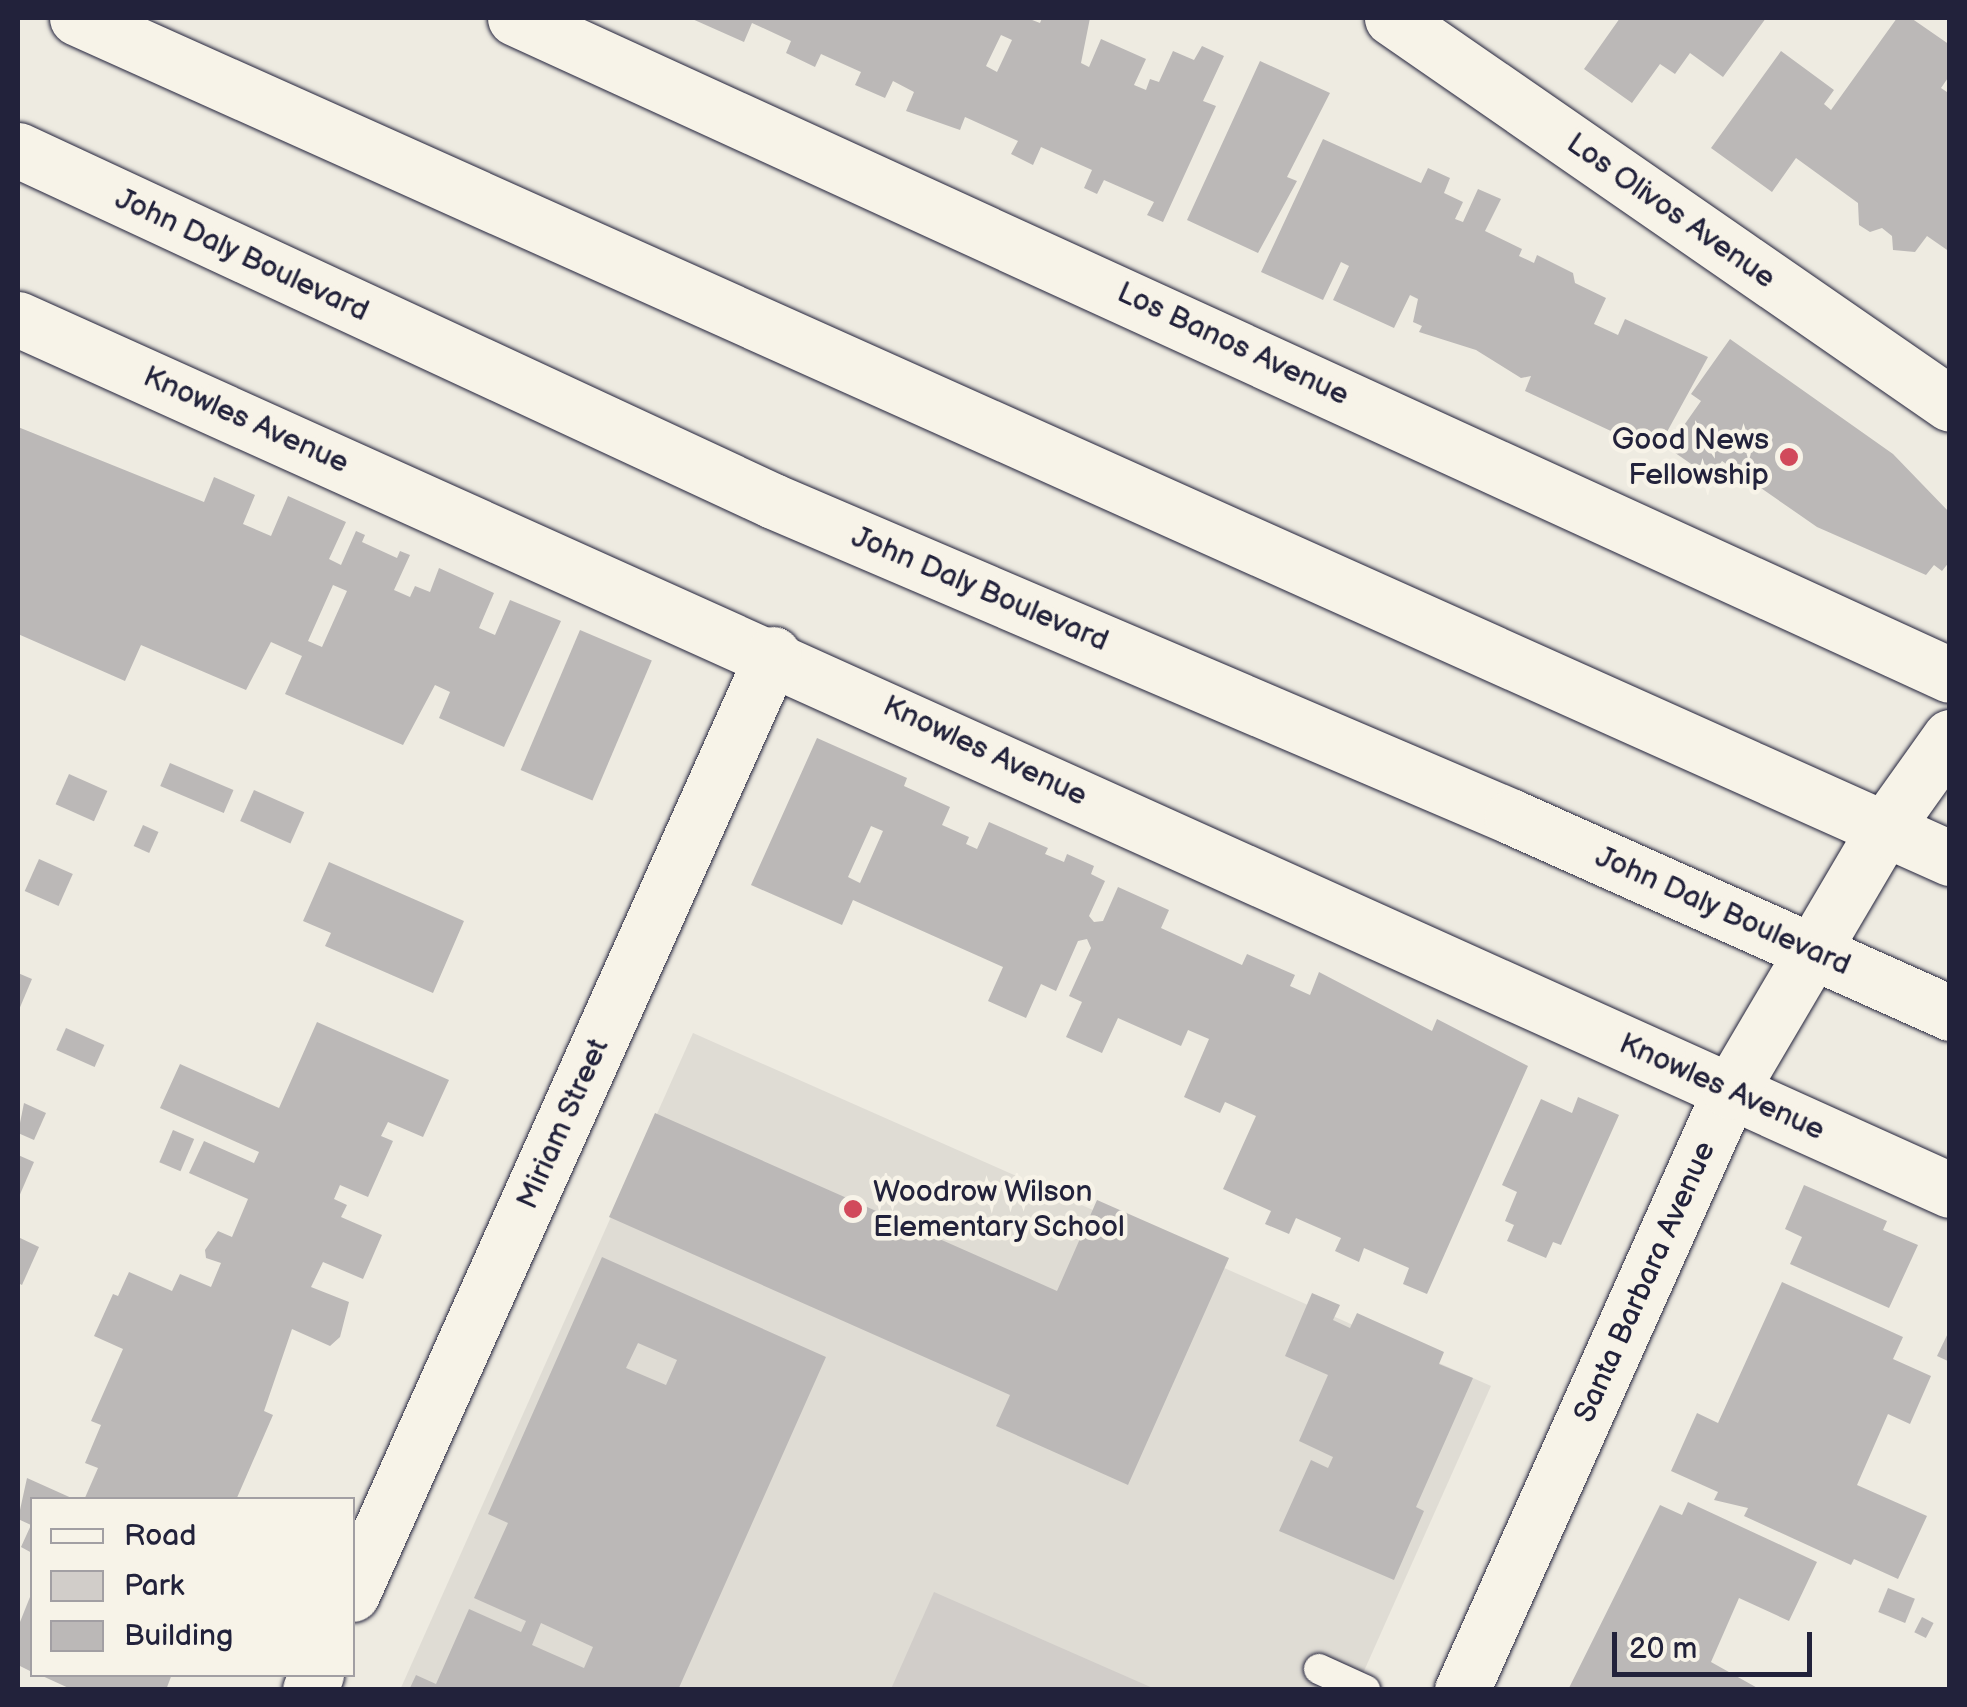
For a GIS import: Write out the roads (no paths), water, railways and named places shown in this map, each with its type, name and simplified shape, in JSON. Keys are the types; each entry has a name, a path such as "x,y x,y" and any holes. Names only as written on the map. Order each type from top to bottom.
{"street":[{"path":"77,18 1950,858"},
{"name":"Los Banos Avenue","path":"515,18 1950,675"},
{"name":"Los Olivos Avenue","path":"1392,18 1950,404"},
{"name":"John Daly Boulevard","path":"18,150 772,501 1950,1013"},
{"name":"Knowles Avenue","path":"18,319 773,654 1950,1190"},
{"name":"Miriam Street","path":"355,1587 773,654"},
{"name":"Santa Barbara Avenue","path":"1462,1690 1730,1091 1886,828 1950,737"}],"lane":[{"path":"1319,1669 1365,1690"}],"place":[{"name":"Good News Fellowship","path":"1789,457"},
{"name":"Woodrow Wilson Elementary School","path":"853,1209"}]}
